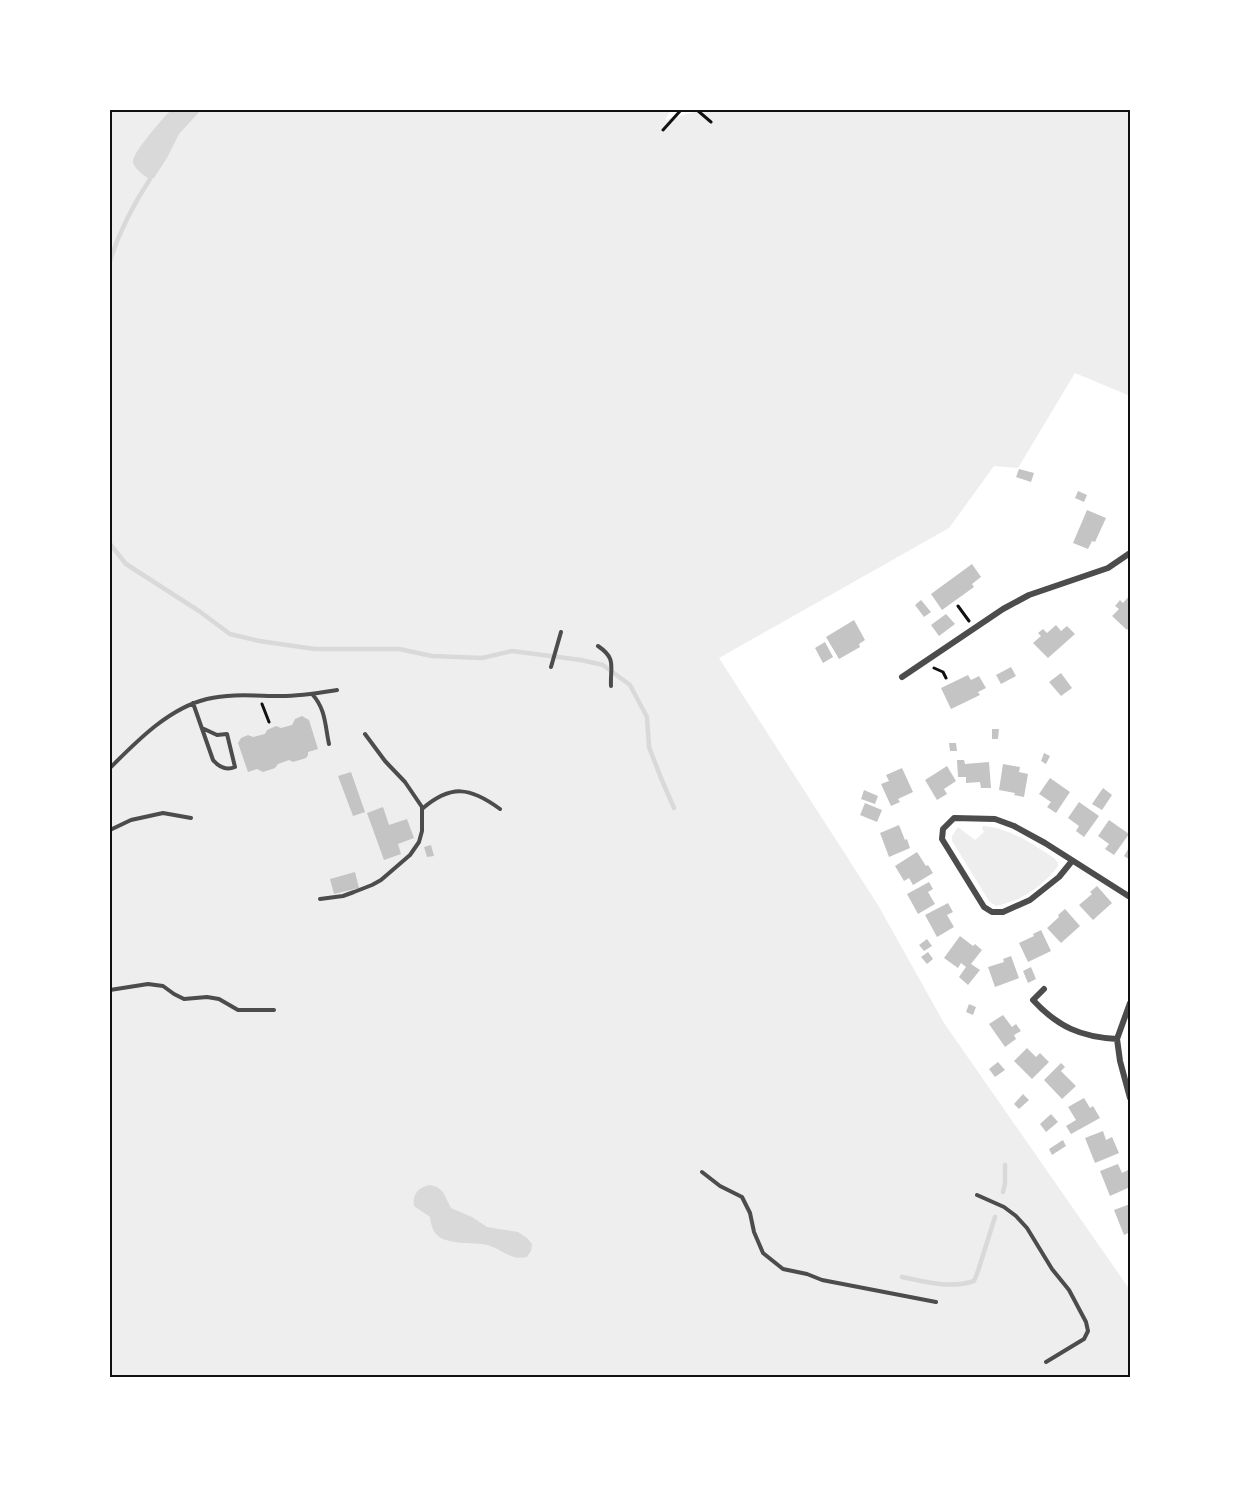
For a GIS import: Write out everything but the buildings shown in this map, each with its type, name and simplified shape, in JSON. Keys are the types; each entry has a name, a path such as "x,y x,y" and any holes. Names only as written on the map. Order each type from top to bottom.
{"street":[{"path":"902,677 1003,609 1029,595 1108,568 1131,553"},
{"path":"1072,861 1059,878 1030,900 1002,912 992,912 984,907 951,855 942,839 943,829 954,818 995,819 1033,836 1131,897"},
{"path":"1044,989 1033,1000 1045,1013 1063,1026 1080,1034 1117,1039"},
{"path":"1131,1003 1117,1039 1120,1061 1131,1098"}],"lane":[{"path":"552,665 561,632"},
{"path":"598,646 607,653 613,663 610,676 611,686"},
{"path":"110,768 157,724 193,703 221,696 312,694 337,690"},
{"path":"312,694 319,702 324,716 329,744"},
{"path":"193,703 213,760 226,769 235,767 227,734 217,735 202,728"},
{"path":"320,899 343,896 381,880 410,855 419,842 422,831 422,809 405,782 385,761 365,734"},
{"path":"422,809 447,792 463,791 485,798 500,809"},
{"path":"110,830 131,820 163,813 191,818"},
{"path":"110,990 148,984 163,986 184,999 207,997 219,999 238,1010 274,1010"},
{"path":"702,1172 720,1186 742,1197 750,1213 754,1232 763,1253 783,1269 822,1280 936,1302"},
{"path":"978,1195 1004,1207 1016,1216 1069,1290 1086,1322 1088,1331 1084,1340 1046,1362"}],"path":[{"path":"663,130 681,110"},
{"path":"697,110 711,122"},
{"path":"958,606 974,629"},
{"path":"927,660 933,668 943,672 946,678"},
{"path":"259,696 268,722"}],"shaded area":[{"path":"110,110 671,110 665,120 702,110 1130,110 1130,396 1075,373 1018,468 994,466 949,528 719,658 878,905 944,1023 1130,1290 1130,1377 110,1378"},
{"path":"171,110 201,110 179,134 167,158 154,178 150,179 136,168 133,163 134,159 149,136"},
{"path":"983,826 993,827 1020,837 1054,858 1058,866 1046,880 1030,892 1013,901 996,906 989,901 952,841 952,836 958,827 975,840 984,832"},
{"path":"430,1185 443,1192 451,1208 472,1217 487,1227 518,1232 527,1238 532,1244 527,1257 511,1256 487,1245 454,1242 441,1238 433,1229 430,1217 414,1206 417,1192"}],"waterway":[{"path":"110,261 127,219 150,179"},
{"path":"110,544 126,564 230,634 259,641 315,649 399,649 432,656 482,658 512,651 603,665 630,685 647,717 649,747 674,808"},
{"path":"1003,1192 1005,1165"},
{"path":"902,1277 947,1285 974,1281 995,1217"}]}
